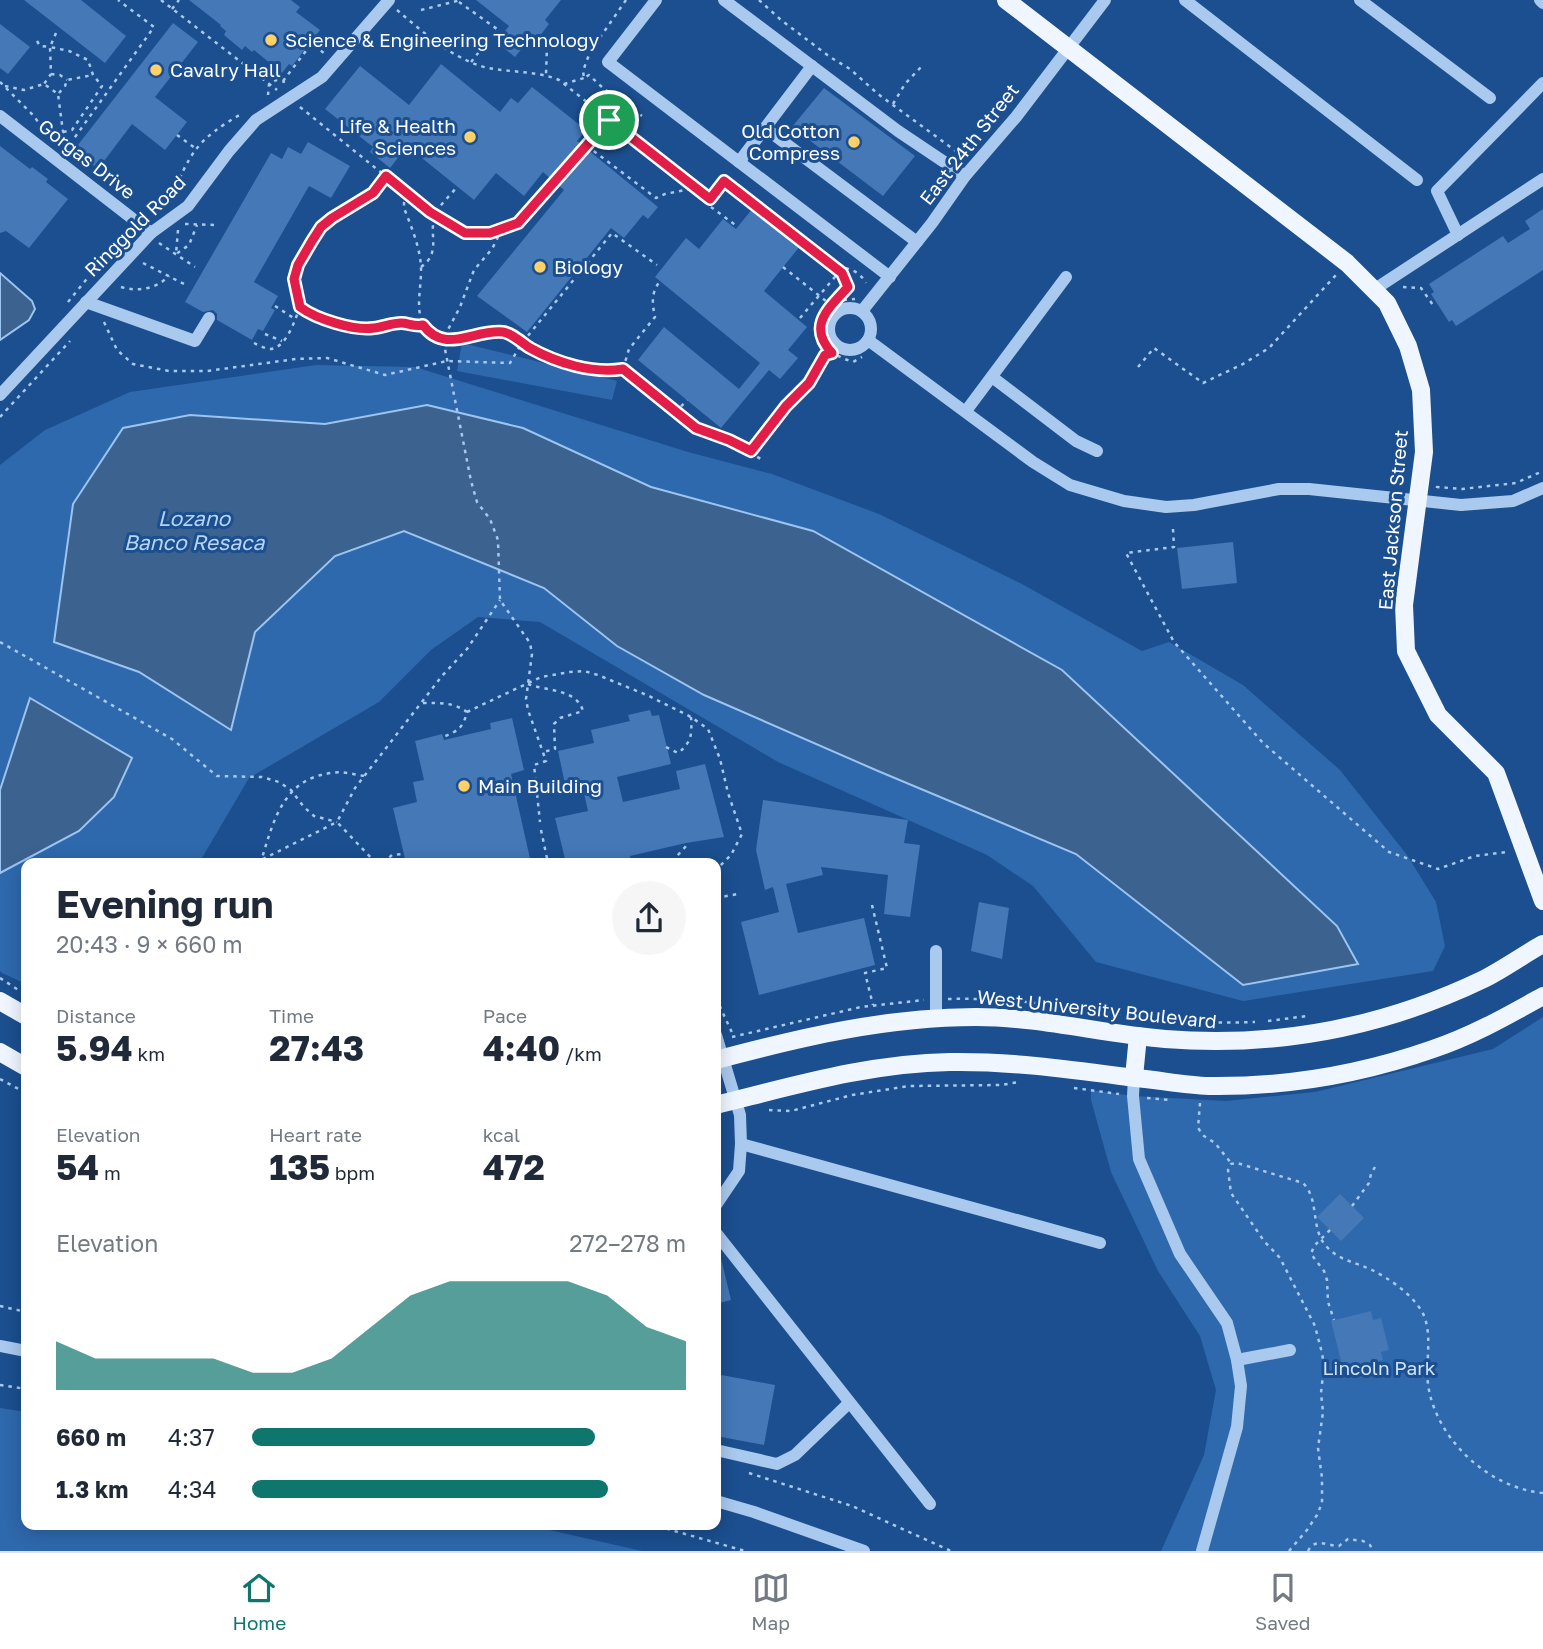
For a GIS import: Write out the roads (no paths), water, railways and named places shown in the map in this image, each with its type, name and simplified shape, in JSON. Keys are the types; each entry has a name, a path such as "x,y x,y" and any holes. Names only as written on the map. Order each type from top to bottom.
{"main road":[{"name":"East Jackson Street","path":"1006,0 1347,263 1387,303 1408,346 1421,390 1426,500 1404,604 1406,650 1438,715 1496,774 1543,901"},
{"name":"West University Boulevard","path":"721,1048 832,1031 936,1008 980,1017 1163,1039 1224,1042 1284,1038 1331,1031 1381,1019 1426,1004 1486,978 1543,944"},
{"path":"721,1104 854,1071 949,1062 1033,1066 1207,1086 1265,1084 1320,1077 1370,1067 1433,1049 1482,1029 1543,996"},
{"path":"0,1000 21,1013"},
{"path":"1134,1077 1138,1036"},
{"path":"0,1052 21,1064"}],"street":[{"path":"656,0 608,62 890,276"},
{"path":"724,0 898,131 965,176"},
{"name":"East 24th Street","path":"861,305 890,276 965,176 1016,117 1105,0"},
{"path":"1185,0 1418,180"},
{"path":"1360,0 1490,98"},
{"name":"Ringgold Road","path":"0,396 154,237 188,206 256,120 322,77 391,4"},
{"path":"739,162 812,66"},
{"path":"1458,235 1437,191 1543,83"},
{"name":"Gorgas Drive","path":"0,116 154,237"},
{"path":"765,128 917,242"},
{"path":"1375,289 1543,179"},
{"path":"966,411 1066,277"},
{"path":"92,304 195,341 209,318"},
{"path":"861,305 871,325 868,340 858,349 845,349 833,342 829,330 837,312 861,305"},
{"path":"868,340 1070,485 1124,501 1166,507 1194,505 1279,488 1308,488 1461,505 1513,501 1543,488"},
{"path":"992,377 1076,441 1097,451"},
{"path":"936,951 936,1008"},
{"path":"721,1057 740,1115 741,1144 739,1171 721,1198"},
{"path":"1134,1077 1133,1096 1139,1159 1180,1254 1227,1323 1241,1386 1237,1427 1202,1551"},
{"path":"741,1144 1100,1243"},
{"path":"721,1239 930,1504"},
{"path":"0,1346 21,1351"},
{"path":"1237,1360 1290,1350"},
{"path":"721,1451 777,1464 795,1455 849,1403"},
{"path":"721,1502 864,1551"}],"water":[{"path":"0,273 32,301 35,309 29,320 0,340"},
{"name":"Lozano Banco Resaca","path":"427,405 523,428 651,487 813,531 1062,670 1337,926 1358,964 1243,985 1076,854 704,695 617,646 544,588 404,531 335,556 255,632 231,730 139,672 54,642 73,504 123,428 190,415 325,424"},
{"path":"30,698 132,758 114,797 79,831 28,858 21,858 21,862 0,873 0,790"}],"place":[{"name":"Science & Engineering Technology","path":"271,40"},
{"name":"Cavalry Hall","path":"156,70"},
{"name":"Life & Health Sciences","path":"470,137"},
{"name":"Old Cotton Compress","path":"854,142"},
{"name":"Biology","path":"540,267"},
{"name":"Main Building","path":"464,786"}],"park label":[{"name":"Lincoln Park","path":"1379,1368"}]}
